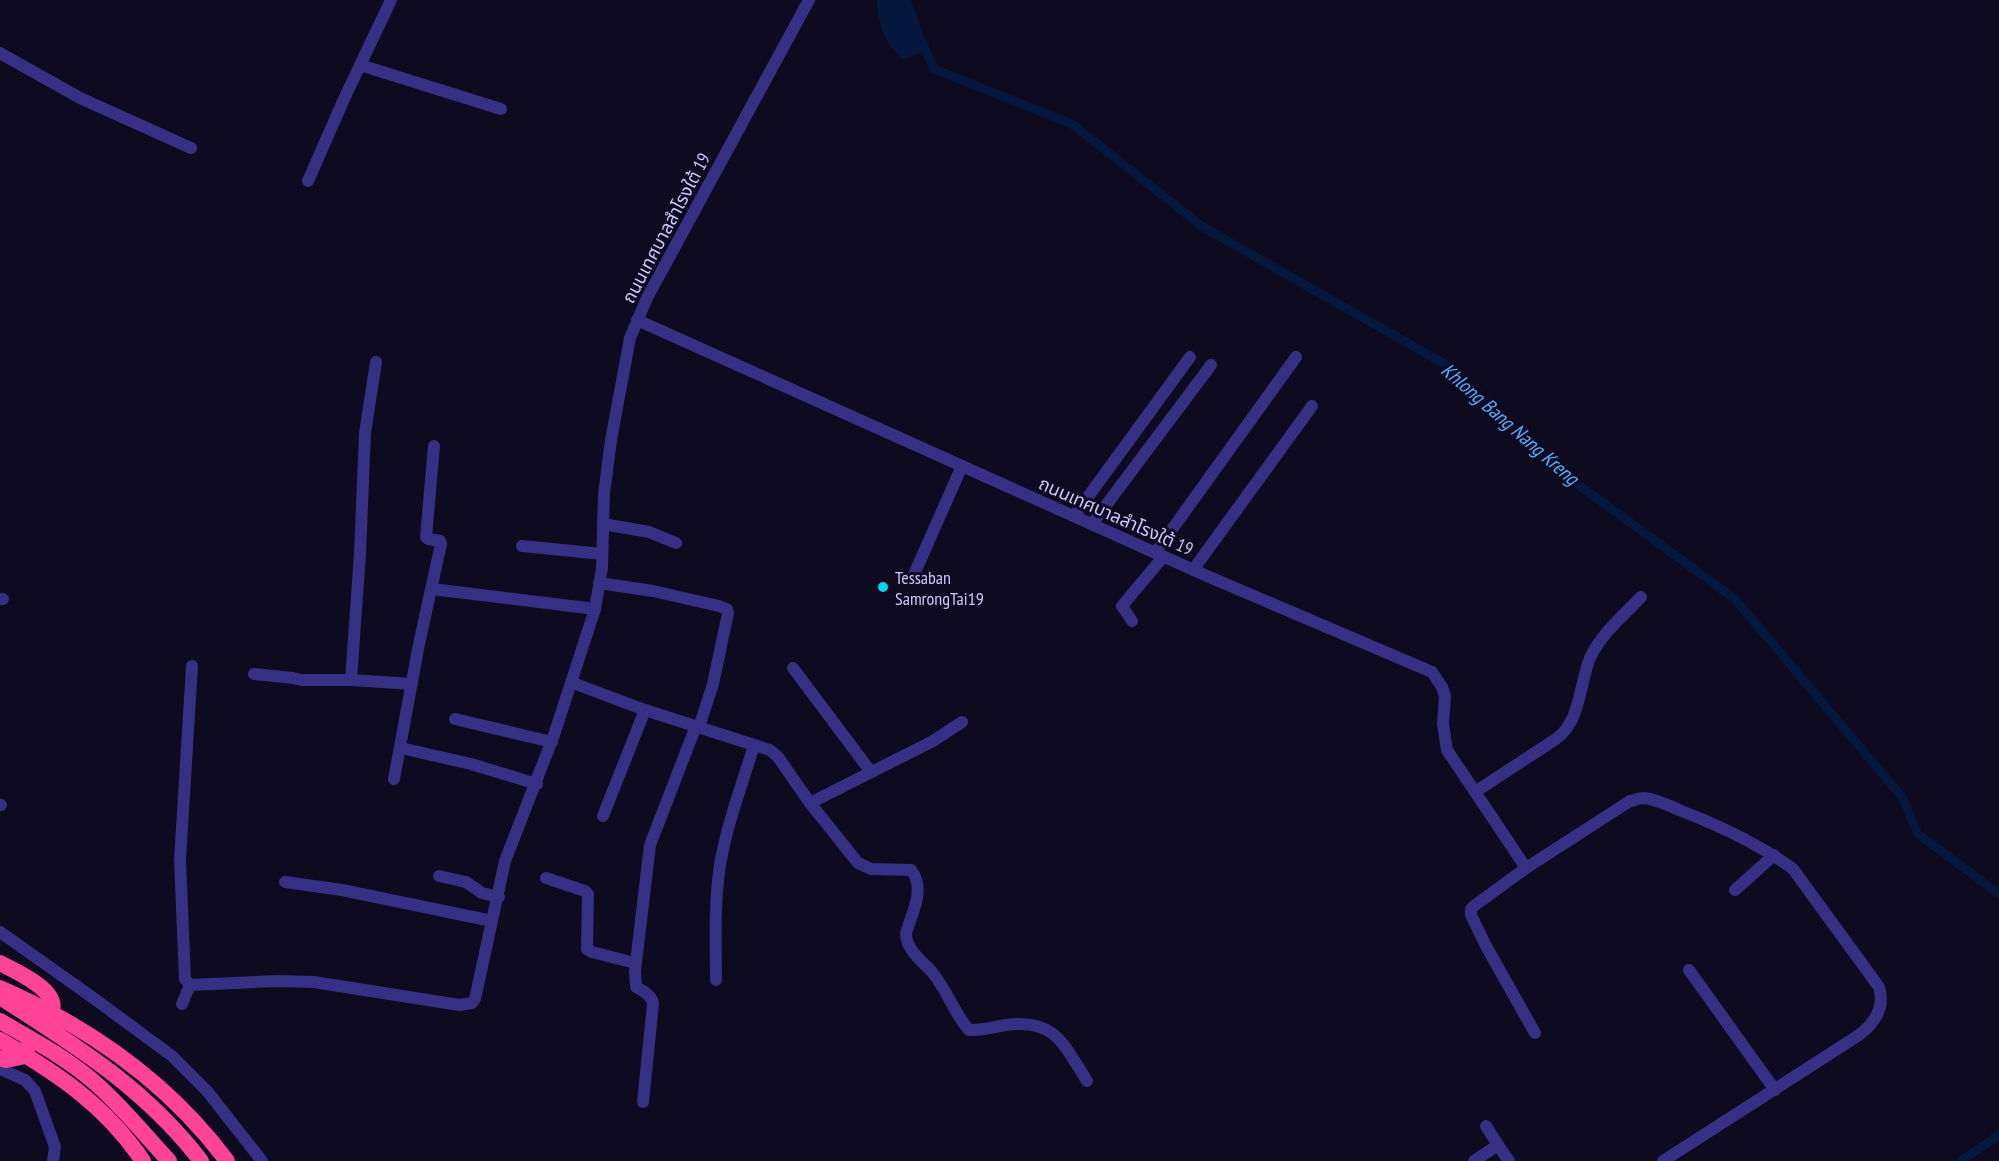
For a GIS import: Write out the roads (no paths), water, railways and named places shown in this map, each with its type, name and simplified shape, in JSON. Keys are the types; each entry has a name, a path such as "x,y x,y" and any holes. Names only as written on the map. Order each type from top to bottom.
{"highway":[{"path":"0,963 38,984 52,1003 52,1011 21,1057 6,1060 0,1058"},
{"path":"0,988 66,1020 129,1062 159,1086 188,1114 227,1161"},
{"path":"0,997 87,1053 134,1089 180,1133 201,1161"},
{"path":"0,1021 50,1050 92,1081 169,1161"},
{"path":"0,1040 46,1067 76,1089 103,1112 125,1136 143,1161"}],"street":[{"path":"308,181 391,0"},
{"name":"ถนนเทศบาลสำโรงใต้ 19","path":"809,0 647,298 633,329 962,466 1193,570 1432,672 1445,696 1443,724 1447,750 1526,868"},
{"path":"0,53 80,98 190,148"},
{"path":"360,65 501,109"},
{"path":"190,985 277,981 314,982 459,1005 472,1003 475,999 505,861 537,784 596,609 608,455 633,329"},
{"path":"1074,516 1190,357"},
{"path":"1132,621 1122,606 1296,357"},
{"path":"351,680 360,554 365,433 376,362"},
{"path":"1092,524 1211,364"},
{"path":"1193,570 1312,406"},
{"path":"394,779 441,544 440,541 426,537 434,446"},
{"path":"912,579 962,466"},
{"path":"603,524 649,532 676,543"},
{"path":"522,546 602,554"},
{"path":"599,583 653,591 719,606 727,609 728,613 713,684 650,845 635,963 636,987 648,995 653,1004 643,1102"},
{"path":"432,589 596,609"},
{"path":"1475,792 1556,739 1567,729 1577,705 1590,660 1601,640 1641,597"},
{"path":"190,985 183,973 180,860 192,666"},
{"path":"793,668 871,772"},
{"path":"254,674 302,680 412,684"},
{"path":"573,682 645,710 775,753 810,803 858,863 871,869 911,870 916,876 918,892 906,940 934,974 969,1030 1009,1025 1034,1025 1043,1028 1055,1034 1087,1081"},
{"path":"603,816 645,710"},
{"path":"455,719 552,742"},
{"path":"810,803 933,741 962,722"},
{"path":"716,980 720,864 754,745"},
{"path":"401,748 471,764 537,784"},
{"path":"1536,1033 1486,946 1471,915 1471,909 1474,906 1526,868 1638,799 1646,798 1702,819 1774,855 1793,869 1879,987 1882,1001 1880,1009 1874,1021 1865,1031 1663,1161"},
{"path":"1735,890 1774,855"},
{"path":"439,876 466,882 482,893 499,897"},
{"path":"546,878 588,894 587,949 635,963"},
{"path":"285,882 342,890 492,921"},
{"path":"0,932 172,1056 207,1091 262,1161"},
{"path":"1689,969 1774,1090"},
{"path":"182,1004 190,985"},
{"path":"0,1069 25,1080 35,1091 55,1147 54,1161"},
{"path":"1486,1126 1509,1161"},
{"path":"1474,1161 1498,1145"}],"water":[{"path":"877,0 911,0 928,49 903,60 891,47 883,33"}],"waterway":[{"name":"Khlong Bang Nang Kreng","path":"922,41 934,69 1072,124 1203,227 1448,366 1561,472 1735,599 1902,797 1918,834 1999,894"},
{"path":"1961,1161 1999,1135"}],"place":[{"name":"Tessaban SamrongTai19","path":"883,587"}]}
